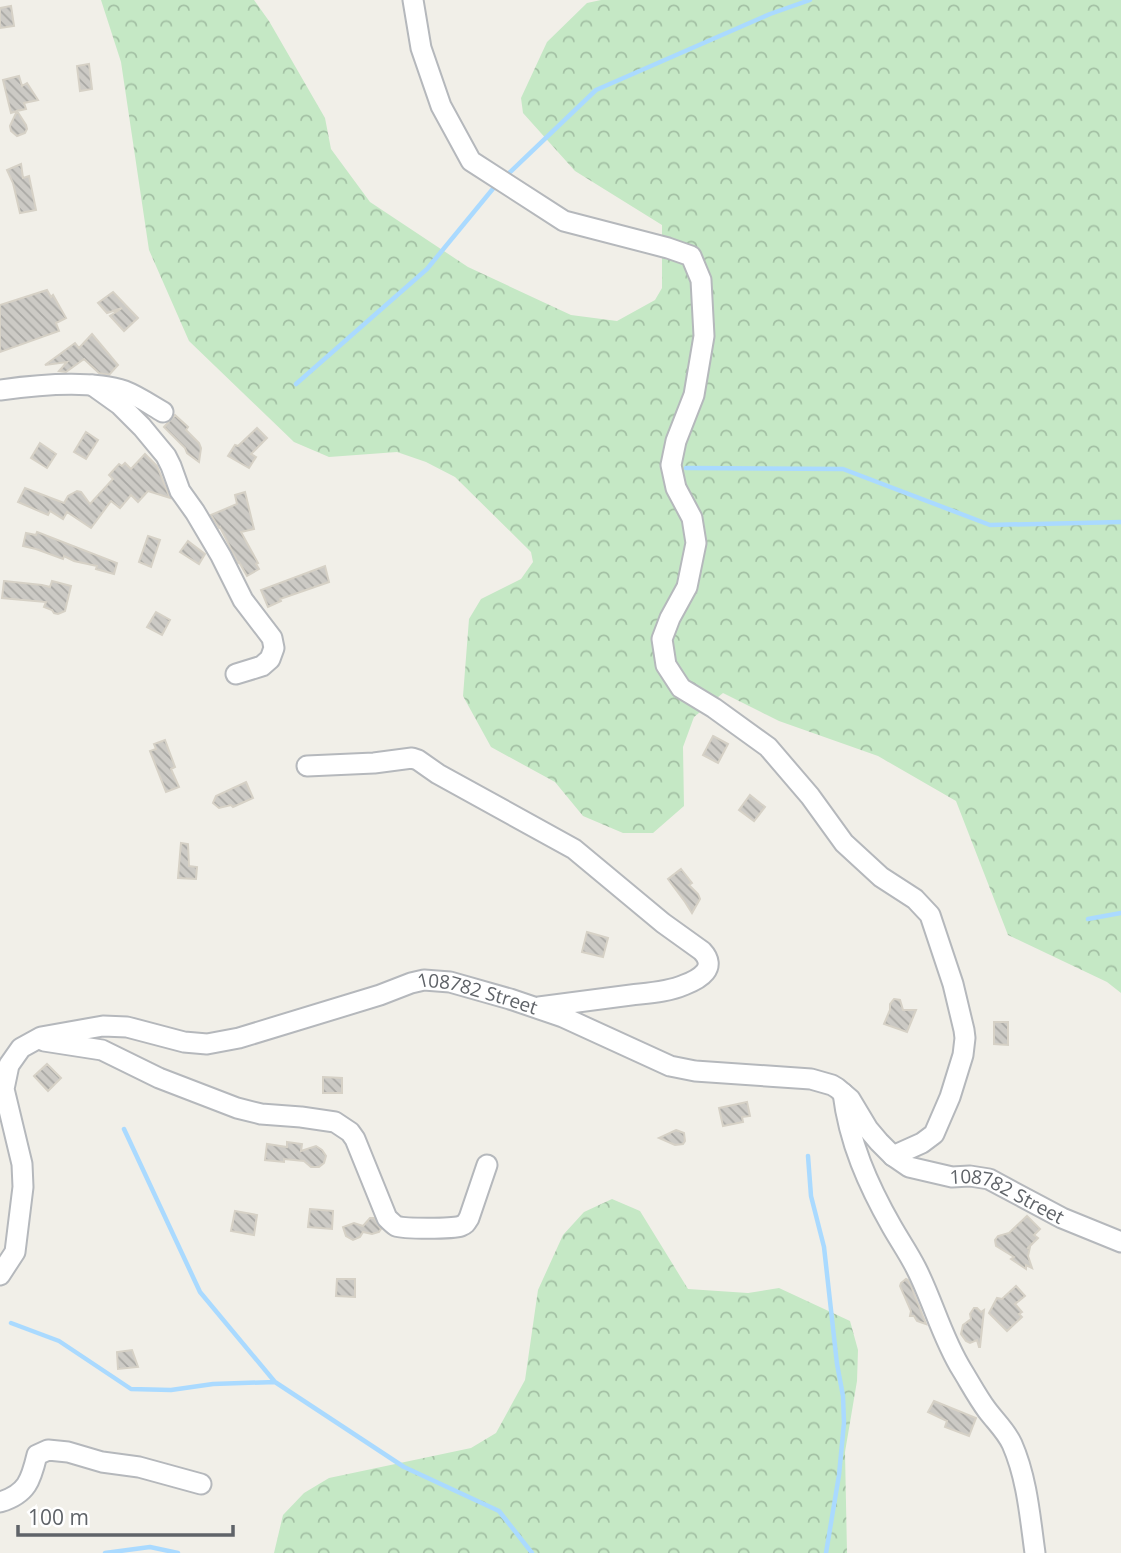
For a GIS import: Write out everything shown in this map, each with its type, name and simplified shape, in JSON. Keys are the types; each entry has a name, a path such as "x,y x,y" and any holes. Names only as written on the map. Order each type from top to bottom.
{"street":[{"path":"412,0 421,48 441,106 471,161 565,221 691,256 701,280 704,336 694,395 676,441 671,465 676,488 691,518 696,543 687,587 670,618 663,639 666,665 681,688 768,747 810,796 844,843 881,877 915,899 930,915 953,984 964,1030 963,1055 950,1097 934,1134 922,1143 893,1156"},
{"path":"0,390 26,386 92,385 126,391 163,412"},
{"path":"92,385 120,405 166,456 180,491 208,534 243,600 272,638 274,648 270,659 262,666 236,674"},
{"path":"307,766 374,763 405,758 418,760 438,774 574,849 663,923 702,951 709,962 708,969 699,978 682,986 534,1007"},
{"name":"108782 Street","path":"0,1275 15,1252 23,1187 22,1164 4,1089 9,1065 21,1048 41,1037 103,1026 127,1027 184,1042 207,1044 239,1038 424,980 450,982 563,1017 670,1066 695,1071 811,1079 832,1085 850,1099 868,1129 893,1156 909,1167 952,1177 989,1179 1062,1218 1121,1242"},
{"path":"36,1040 102,1050 159,1078 237,1108 268,1115 324,1120 344,1126 355,1139 387,1218 397,1226 436,1228 464,1224 469,1218 487,1165"},
{"path":"843,1092 846,1117 864,1174 917,1268 960,1367 1013,1445 1027,1499 1035,1553"},
{"path":"0,1502 17,1495 25,1488 37,1455 47,1450 139,1467 201,1484"}],"green space":[{"path":"101,0 254,0 325,118 331,149 370,202 468,267 571,315 617,321 655,300 662,288 662,225 575,171 523,113 521,98 547,42 587,3 601,0 1121,0 1121,993 1107,982 1008,935 956,801 878,756 779,721 723,693 694,717 683,747 684,806 653,833 623,833 583,816 555,782 491,747 463,696 469,619 481,599 521,579 533,562 531,552 455,477 426,462 397,452 329,457 294,442 189,341 149,250 121,62"},
{"path":"612,1199 640,1211 688,1289 748,1293 779,1288 850,1321 858,1350 857,1381 845,1452 847,1553 274,1553 283,1515 304,1493 329,1478 471,1448 496,1433 525,1380 538,1290 563,1235 584,1212"}],"building":[{"path":"11,6 14,26 0,28 0,8"},
{"path":"89,64 92,89 80,91 77,66"},
{"path":"19,76 22,86 27,83 38,100 24,103 26,109 11,113 3,80"},
{"path":"17,111 27,129 25,133 17,136 10,126"},
{"path":"21,164 23,178 29,176 36,210 20,213 7,170"},
{"path":"47,290 51,297 53,295 66,318 56,323 59,331 0,352 0,305"},
{"path":"113,292 138,318 124,331 110,316 122,308 107,313 98,303"},
{"path":"92,334 118,365 109,375 99,373 84,359 66,372 59,371 67,362 45,365 75,343 79,348"},
{"path":"175,415 199,443 199,462 187,453 164,427"},
{"path":"257,428 267,438 251,454 256,457 249,468 228,456 235,445 238,446"},
{"path":"86,432 98,440 86,459 74,452"},
{"path":"40,443 56,454 47,468 31,458"},
{"path":"145,454 157,466 170,498 148,491 138,502 131,495 120,508 111,501 91,528 67,512 63,519 50,511 48,515 18,502 25,488 64,503 68,496 77,491 81,492 90,504 113,479 109,475 119,464 122,466 125,463 131,469"},
{"path":"245,492 254,529 241,532 259,569 247,576 211,515 237,504 235,495"},
{"path":"37,532 117,563 114,574 96,569 97,566 64,556 63,559 23,546 26,533 36,535"},
{"path":"148,536 160,540 151,567 139,562"},
{"path":"188,541 205,554 199,564 180,552"},
{"path":"325,566 329,582 280,599 281,601 268,607 261,590"},
{"path":"4,581 50,587 52,581 71,586 65,611 54,613 44,607 46,602 2,598"},
{"path":"156,612 170,620 162,635 147,627"},
{"path":"713,736 728,744 718,763 703,755"},
{"path":"165,740 175,767 171,769 179,787 166,792 150,751 156,749 154,744"},
{"path":"246,782 253,798 233,807 231,805 219,808 213,803 216,796"},
{"path":"750,795 765,807 754,821 739,810"},
{"path":"181,843 188,844 189,866 197,867 196,879 178,878"},
{"path":"681,869 700,899 692,913 668,879"},
{"path":"587,932 608,938 603,957 582,952"},
{"path":"894,999 900,1000 903,1010 916,1010 907,1032 884,1024"},
{"path":"994,1022 1008,1022 1008,1045 994,1044"},
{"path":"47,1064 61,1078 48,1091 34,1076"},
{"path":"323,1077 342,1078 342,1093 323,1093"},
{"path":"747,1102 750,1116 742,1117 743,1122 723,1126 719,1108"},
{"path":"676,1130 684,1133 683,1144 675,1145 659,1138"},
{"path":"287,1142 302,1144 301,1151 316,1146 326,1156 324,1163 319,1167 311,1167 304,1161 265,1160 267,1144 287,1147"},
{"path":"310,1209 333,1211 332,1229 308,1227"},
{"path":"235,1211 257,1215 254,1235 231,1231"},
{"path":"1027,1216 1040,1229 1034,1235 1038,1238 1027,1249 1030,1247 1028,1256 1032,1268 1026,1265 1026,1269 1011,1259 1014,1257 996,1246 995,1240 998,1236 1009,1233"},
{"path":"370,1218 374,1218 381,1229 379,1232 363,1232 353,1240 346,1236 343,1227 354,1223 363,1226"},
{"path":"337,1279 355,1279 355,1297 336,1296"},
{"path":"906,1279 926,1324 910,1316 911,1311 900,1286"},
{"path":"1016,1286 1025,1296 1015,1304 1022,1312 1019,1314 1022,1317 1007,1331 989,1313 997,1298 1002,1299"},
{"path":"974,1308 981,1312 984,1310 980,1347 977,1340 970,1343 961,1334 963,1325 971,1319 970,1314"},
{"path":"132,1350 138,1367 118,1369 117,1352"},
{"path":"934,1401 976,1418 969,1436 945,1427 947,1421 928,1412"}],"waterway":[{"path":"505,177 596,90 770,14 810,0"},
{"path":"296,384 427,269 496,185"},
{"path":"686,468 843,469 990,525 1121,522"},
{"path":"1088,919 1121,913"},
{"path":"124,1129 200,1292 275,1382 404,1467 499,1511 532,1553"},
{"path":"808,1156 811,1196 824,1247 843,1396 844,1423 839,1475 826,1553"},
{"path":"11,1323 59,1341 131,1389 171,1390 213,1384 275,1382"},
{"path":"105,1553 150,1547 178,1553"}]}
